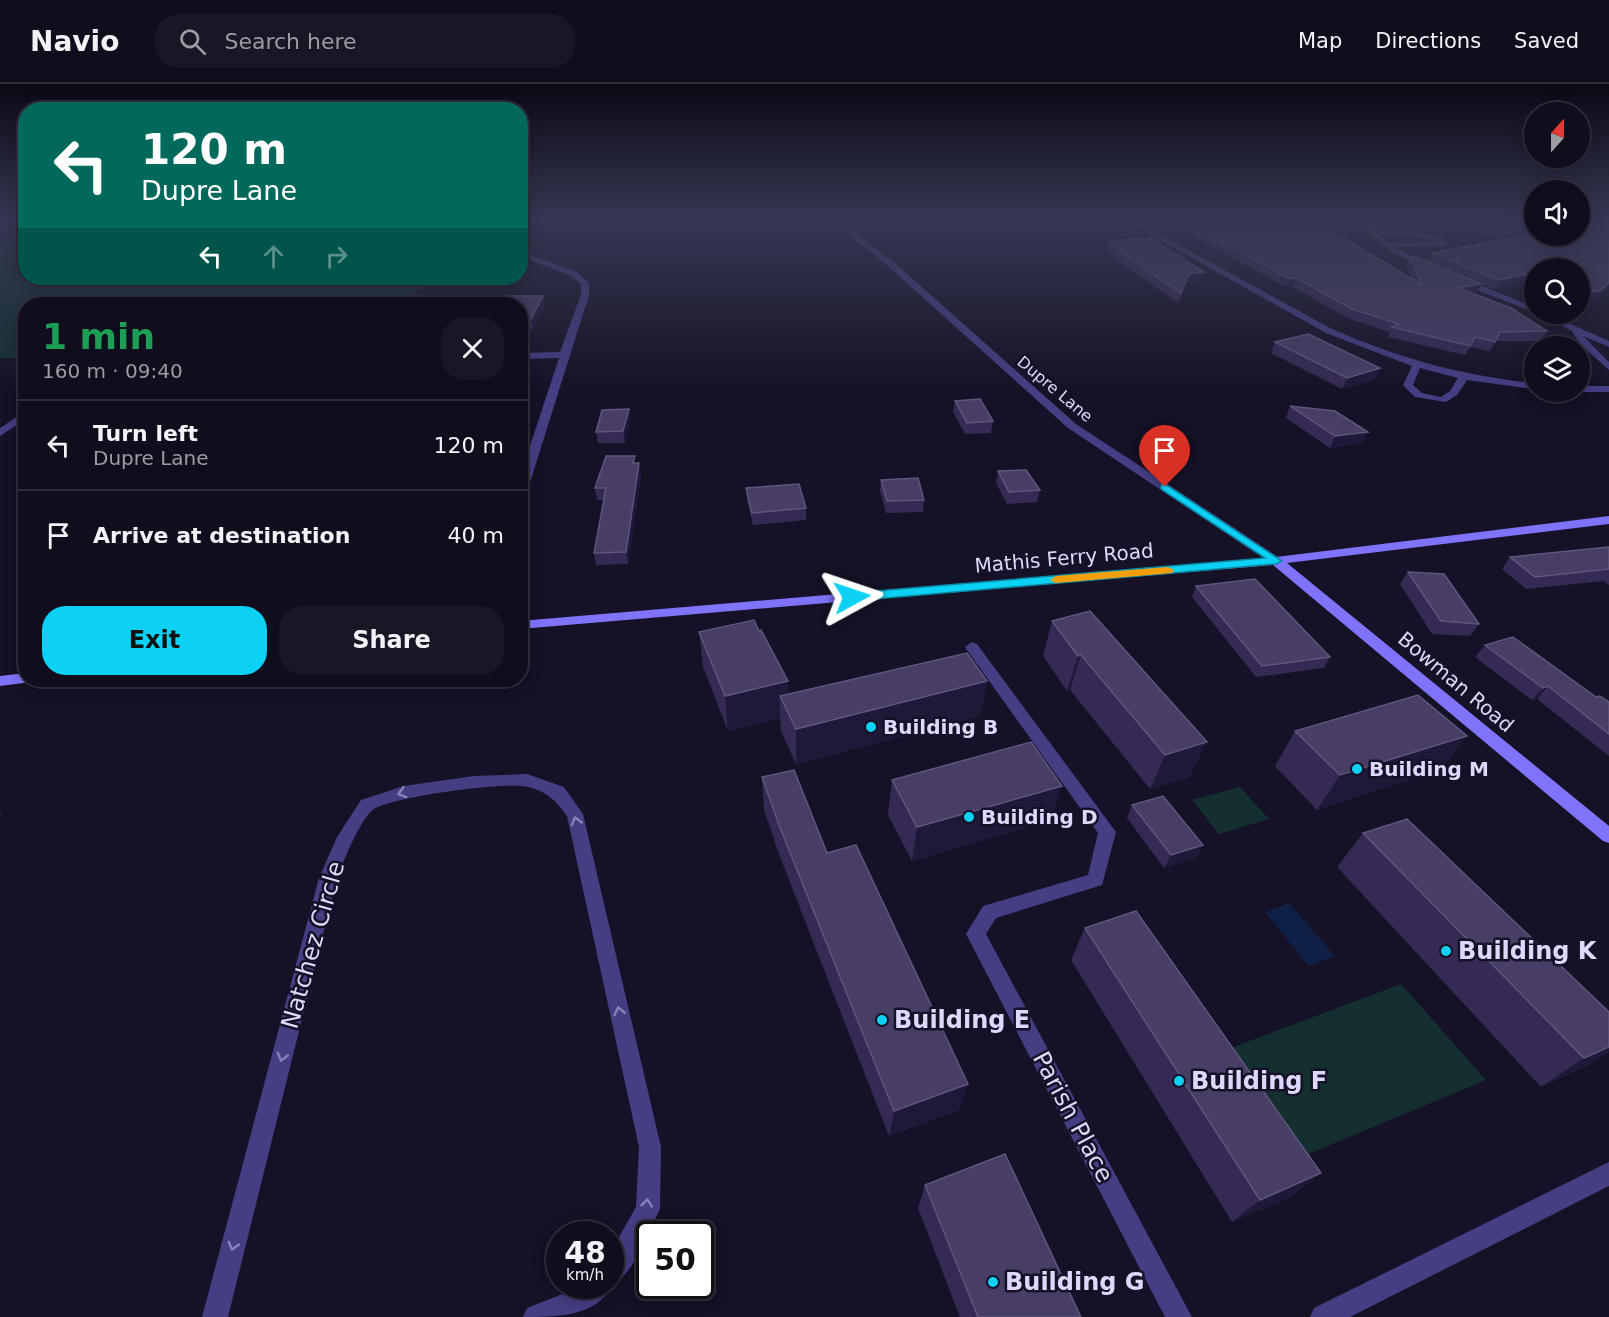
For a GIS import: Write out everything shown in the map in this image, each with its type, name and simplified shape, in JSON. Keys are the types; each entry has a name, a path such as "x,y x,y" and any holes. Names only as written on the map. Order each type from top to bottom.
{"main road":[{"name":"Mathis Ferry Road","path":"528,624 1276,561 1609,520"},
{"name":"Bowman Road","path":"1276,561 1609,836"},
{"path":"0,681 18,679"}],"street":[{"path":"528,470 585,295 585,283 576,276"},
{"name":"Dupre Lane","path":"904,276 1072,426 1276,561"},
{"path":"1228,276 1357,344 1417,364 1464,376 1524,385"},
{"path":"1450,276 1524,306"},
{"path":"1562,324 1609,344"},
{"path":"1576,331 1583,342 1609,367"},
{"path":"528,356 564,355"},
{"path":"1417,364 1408,385 1412,392 1426,398 1443,400 1454,393 1464,376"},
{"path":"1590,389 1609,389"},
{"path":"0,433 18,420"},
{"name":"Parish Place","path":"972,647 1107,832 1096,880 990,912 976,934 1179,1317"},
{"name":"Natchez Circle","path":"214,1317 328,878 343,842 367,805 404,792 474,782 527,780 558,792 574,814 650,1147 648,1209 624,1254"},
{"path":"1323,1317 1609,1174"},
{"path":"536,1317 586,1299"}],"green space":[{"path":"0,276 18,276 18,285 423,285 424,287 407,297 18,297 18,358 0,358"},
{"path":"1240,787 1269,819 1219,834 1192,800"},
{"path":"1401,984 1486,1080 1306,1155 1231,1048"}],"water":[{"path":"1289,903 1335,956 1309,966 1265,912"}],"building":[{"path":"1155,276 1188,276 1181,293"},
{"path":"1284,276 1406,276 1422,285 1418,276 1461,276 1481,284 1458,288 1511,308 1524,316 1524,324 1536,324 1547,331 1500,332 1495,342 1475,337 1470,346 1392,327 1399,324 1352,309 1296,278 1290,279"},
{"path":"1488,276 1521,276 1499,280"},
{"path":"1590,276 1609,276 1609,283 1600,291 1590,292"},
{"path":"543,296 531,319 528,319 528,297 508,297"},
{"path":"1308,334 1380,368 1347,378 1275,342"},
{"path":"980,399 993,421 967,423 955,401"},
{"path":"1290,406 1335,411 1368,432 1335,436"},
{"path":"629,409 623,431 596,432 602,410"},
{"path":"606,456 635,456 633,463 639,463 626,552 594,553 606,488 595,488"},
{"path":"1026,470 1040,490 1009,492 998,471"},
{"path":"918,478 924,500 887,501 881,480"},
{"path":"799,484 806,508 752,513 746,488"},
{"path":"1609,547 1609,569 1535,577 1510,557"},
{"path":"1408,572 1444,574 1479,624 1441,621"},
{"path":"1255,579 1330,657 1262,666 1196,586"},
{"path":"1090,611 1207,742 1165,755 1081,655 1078,656 1052,621"},
{"path":"754,620 788,681 725,696 699,632"},
{"path":"1513,637 1596,697 1600,696 1609,702 1609,734 1548,686 1543,688 1485,645"},
{"path":"967,653 987,681 796,729 780,696"},
{"path":"1418,695 1467,736 1340,775 1295,731"},
{"path":"1031,742 1062,786 917,827 892,780"},
{"name":"Building E","path":"794,770 827,853 856,845 968,1084 894,1111 779,825 762,777"},
{"path":"1163,796 1203,845 1171,855 1132,805"},
{"path":"1407,819 1609,1012 1609,1047 1584,1058 1363,833"},
{"path":"1136,911 1321,1173 1260,1200 1085,928"},
{"name":"Building G","path":"1005,1154 1081,1317 978,1317 925,1185"}],"slow traffic":[{"path":"1056,580 1168,570"}],"place":[{"name":"Building B","path":"871,727"},
{"name":"Building M","path":"1357,769"},
{"name":"Building D","path":"969,817"},
{"name":"Building K","path":"1446,951"},
{"name":"Building E","path":"882,1020"},
{"name":"Building F","path":"1179,1081"},
{"name":"Building G","path":"993,1282"}],"route":[{"path":"852,597 1276,561 1165,487"}]}
